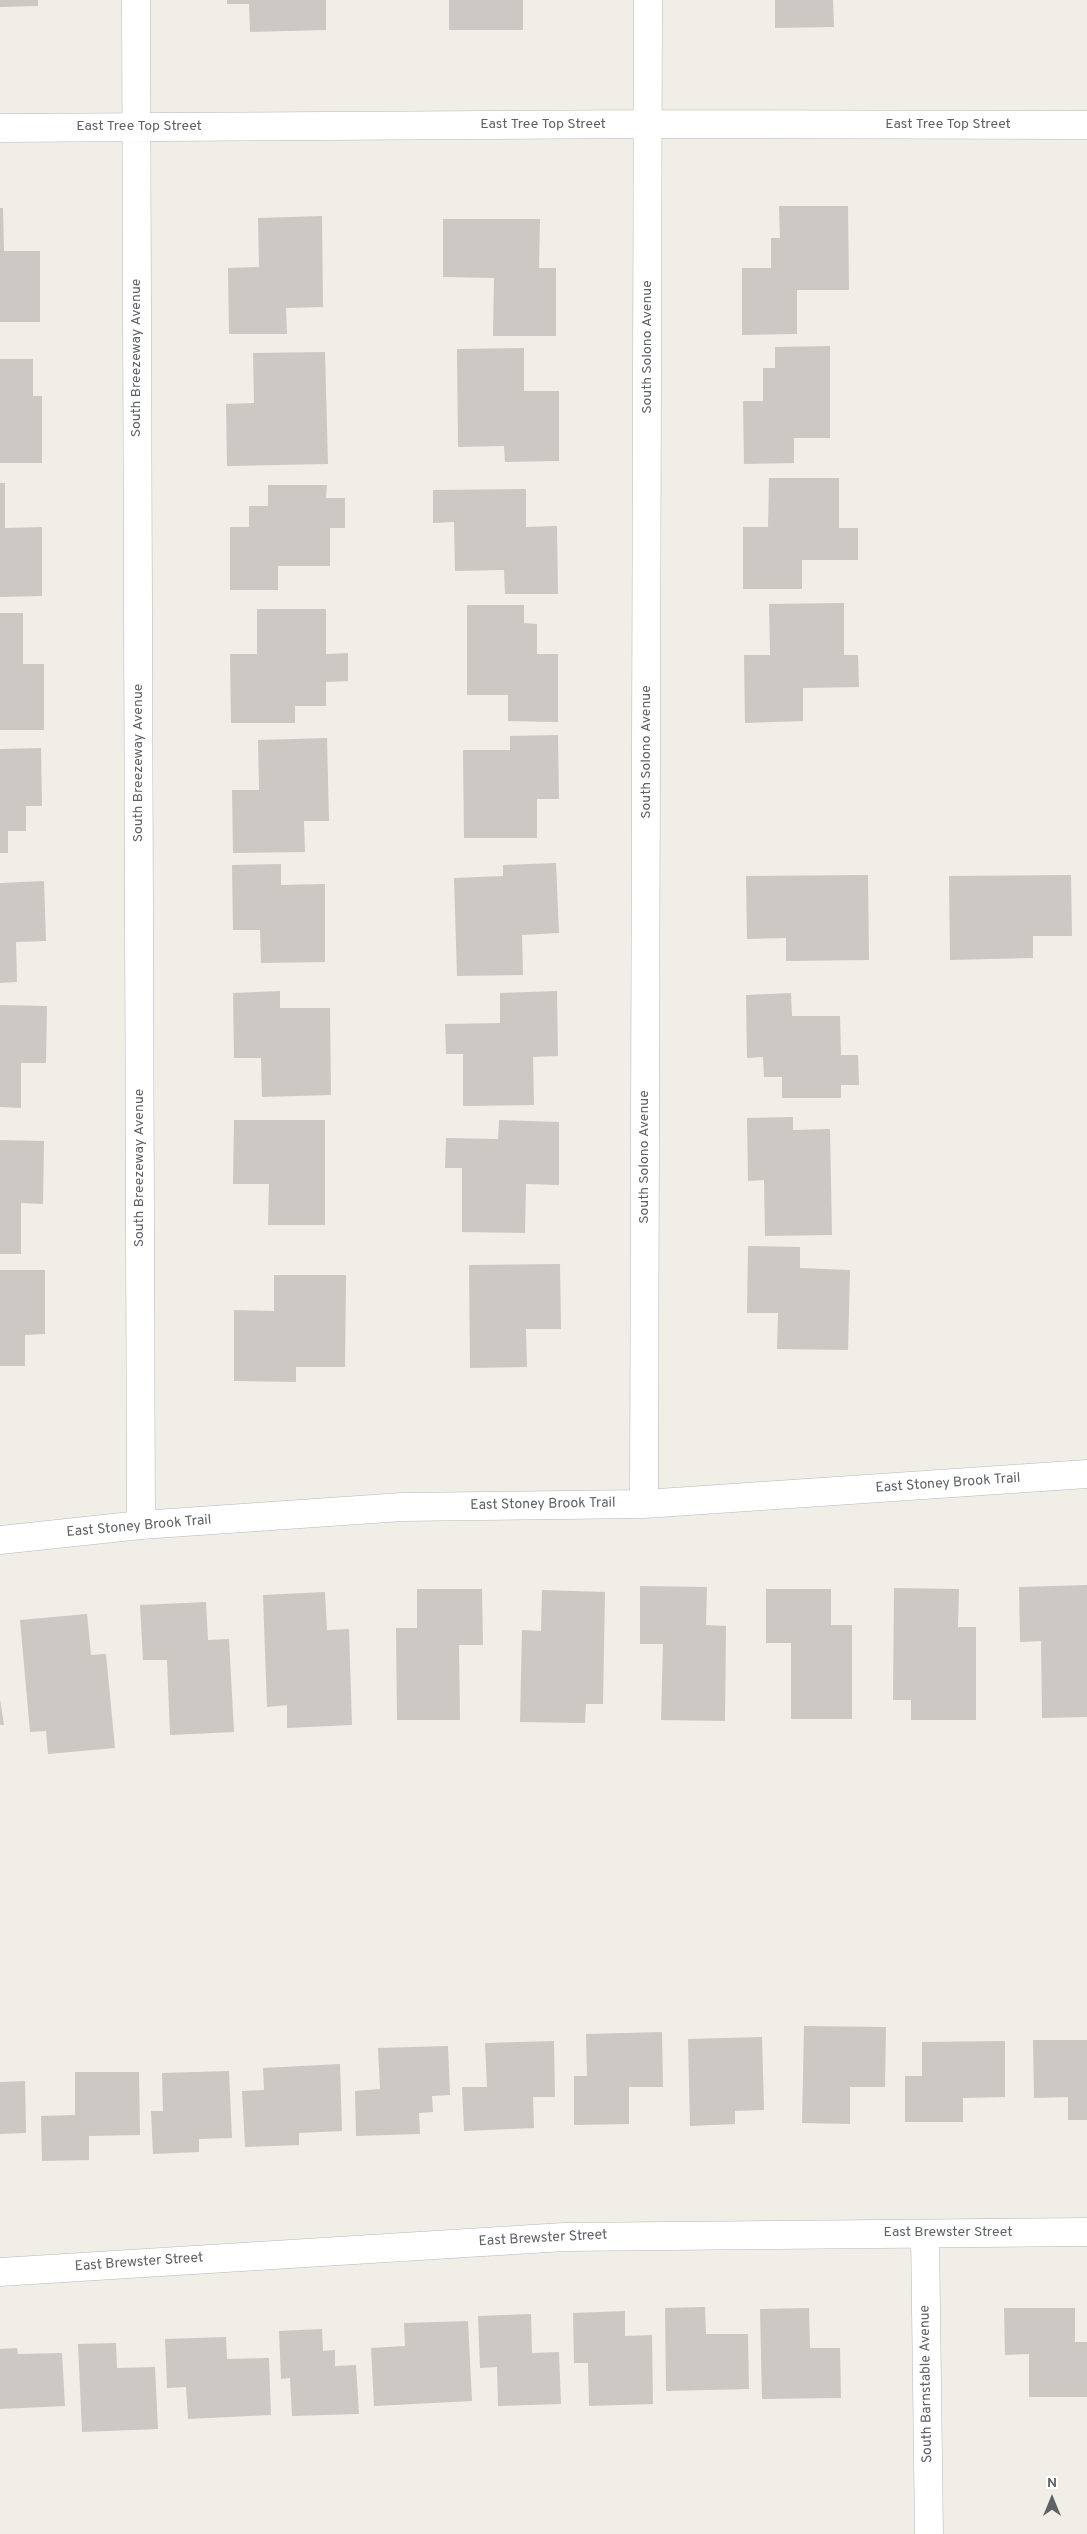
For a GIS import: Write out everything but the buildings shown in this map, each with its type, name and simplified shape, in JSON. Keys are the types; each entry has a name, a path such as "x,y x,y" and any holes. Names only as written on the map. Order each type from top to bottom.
{"street":[{"name":"South Breezeway Avenue","path":"136,0 141,1525"},
{"name":"South Solono Avenue","path":"644,1504 648,0"},
{"name":"East Tree Top Street","path":"0,128 649,124 1087,125"},
{"name":"East Stoney Brook Trail","path":"0,1540 141,1525 402,1507 644,1504 1087,1474"},
{"name":"East Brewster Street","path":"0,2272 564,2238 1087,2232"},
{"name":"South Barnstable Avenue","path":"925,2234 929,2534"}]}
